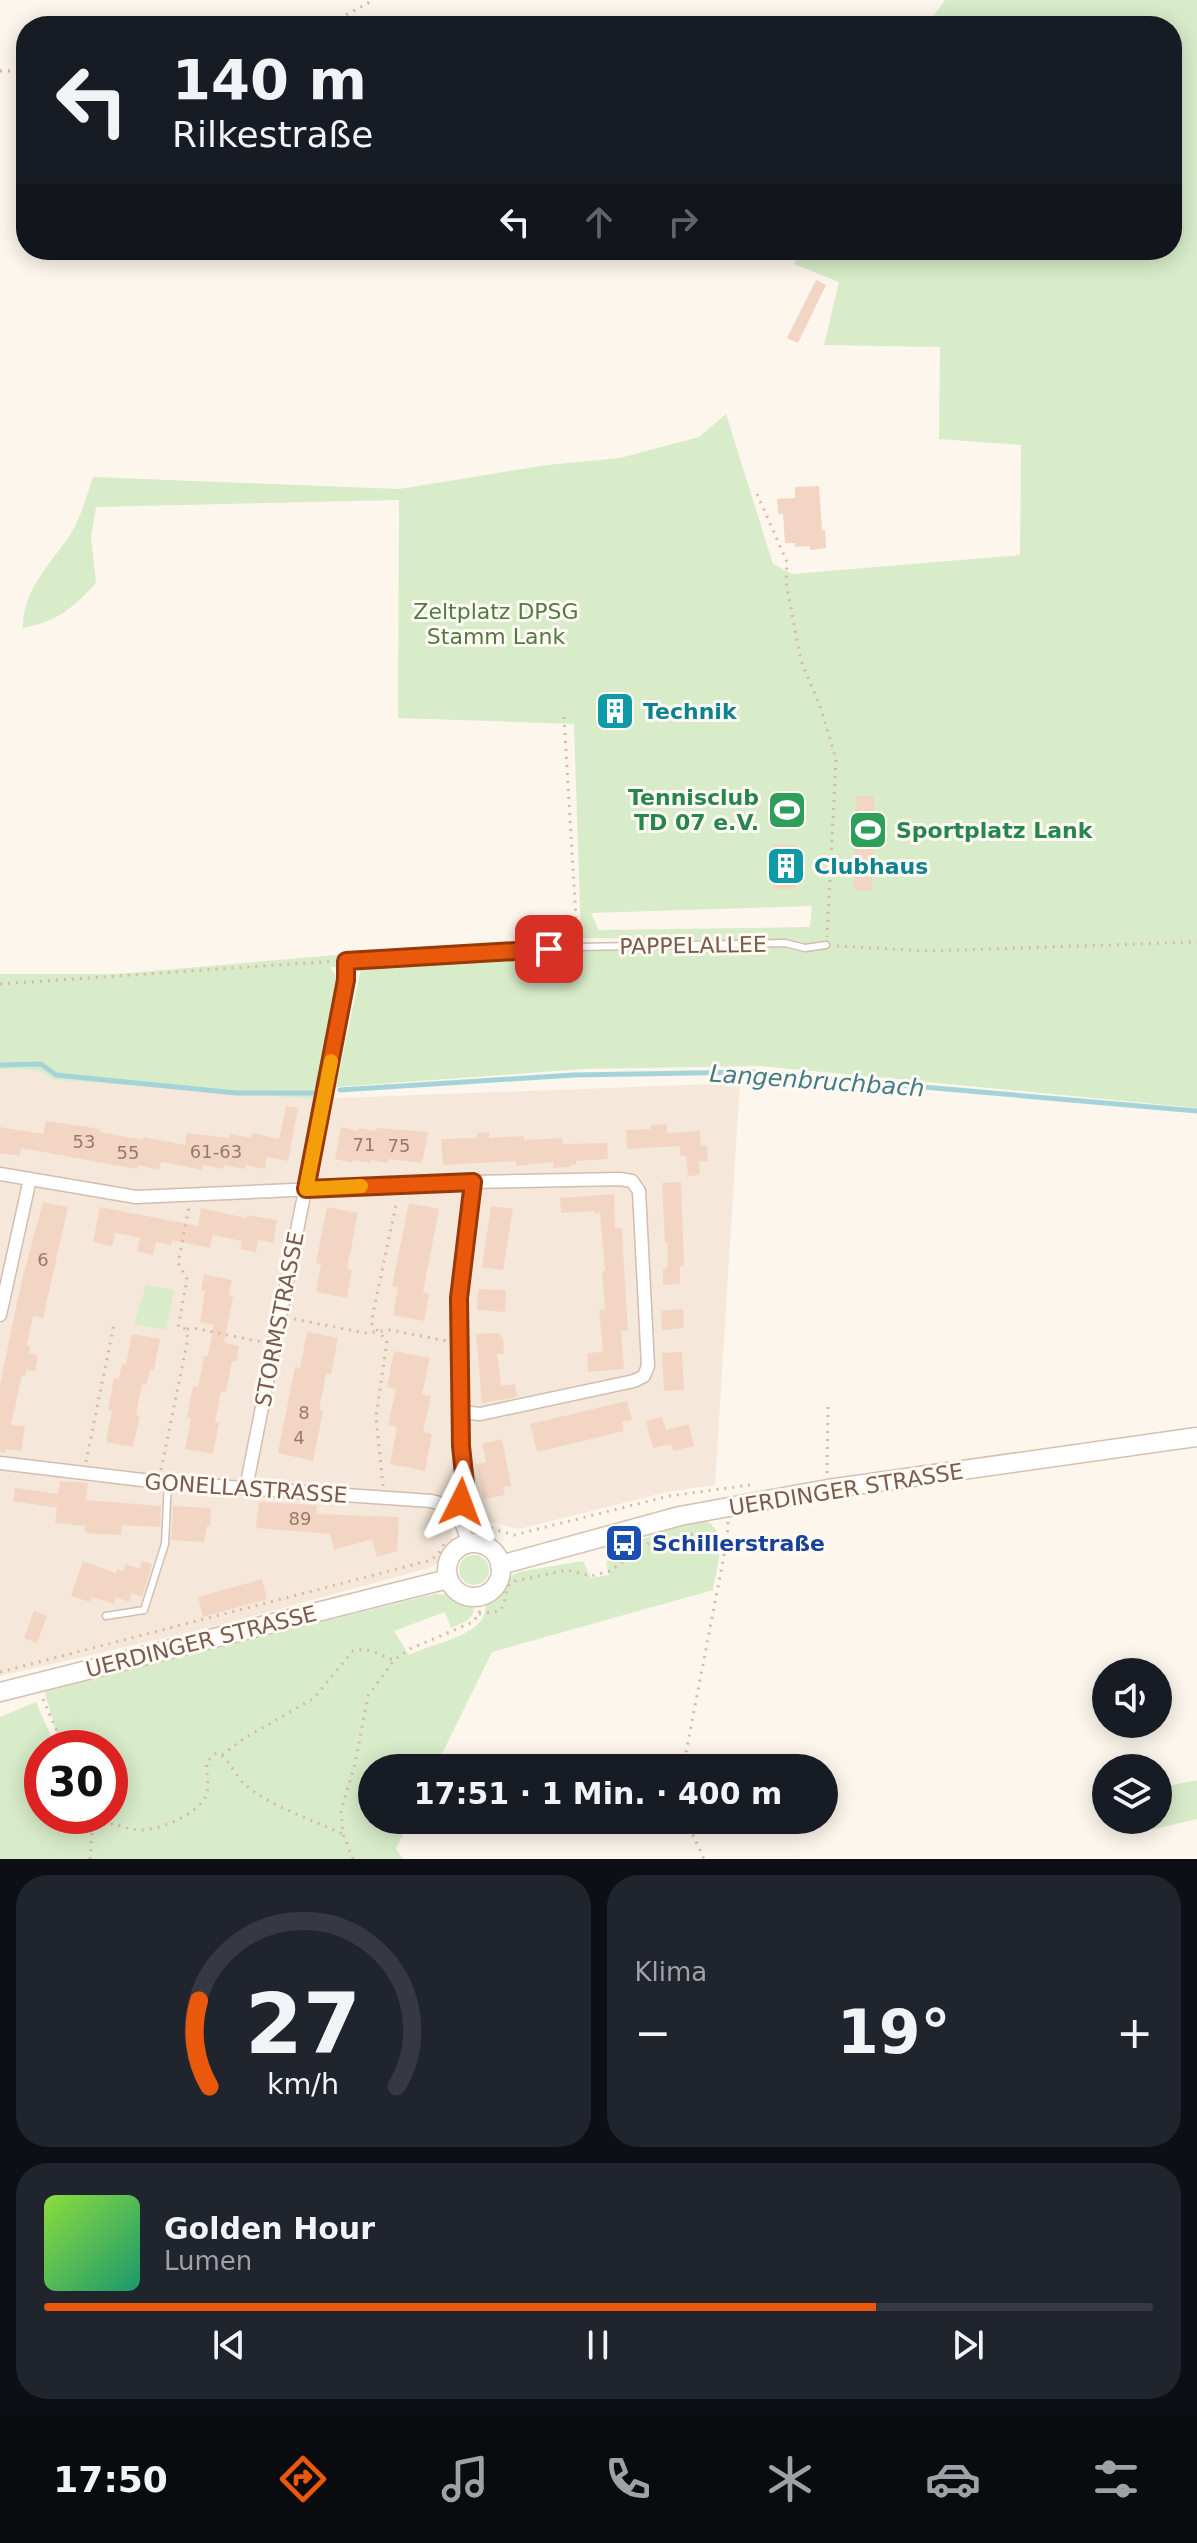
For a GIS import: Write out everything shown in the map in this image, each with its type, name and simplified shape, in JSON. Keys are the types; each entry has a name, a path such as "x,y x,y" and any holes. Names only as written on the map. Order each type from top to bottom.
{"street":[{"name":"STORMSTRASSE","path":"246,1488 326,1084"},
{"path":"0,1174 136,1197 473,1182 626,1179 636,1185 639,1191 648,1366 644,1376 634,1381 480,1414 461,1412"},
{"path":"0,1315 30,1179"},
{"path":"468,1544 455,1512 465,1484 459,1298 473,1182"},
{"name":"UERDINGER STRASSE","path":"500,1565 680,1516 758,1501 1197,1437"},
{"name":"GONELLASTRASSE","path":"0,1463 164,1482 440,1503 455,1512"},
{"path":"468,1544 488,1548 496,1555 500,1565 497,1584 480,1605 461,1594 448,1579 448,1561 453,1553 468,1544"},
{"name":"UERDINGER STRASSE","path":"0,1692 448,1579"}],"lane":[{"name":"PAPPELALLEE","path":"346,961 578,947 785,943 805,948 826,945"},
{"name":"STORMSTRASSE","path":"326,1084 346,980 346,961"},
{"path":"106,1616 144,1610 165,1544 164,1482"}],"path":[{"path":"344,16 374,0"},
{"path":"757,494 787,562 786,582 801,661 820,706 836,759 826,945 929,951 1197,942"},
{"path":"564,717 578,947"},
{"path":"0,984 346,961"},
{"path":"383,1498 376,1417 387,1341 371,1323 400,1185"},
{"path":"192,1194 178,1263 187,1279 178,1327 273,1344"},
{"path":"278,1316 365,1333 380,1330 459,1344"},
{"path":"83,1474 114,1324"},
{"path":"164,1482 188,1338 185,1329"},
{"path":"827,1473 828,1407"},
{"path":"483,1526 514,1535"},
{"path":"673,1536 683,1533 727,1540 686,1754"},
{"path":"0,1672 428,1561 437,1556 447,1539"},
{"path":"353,1859 343,1834 341,1811 355,1764 368,1696 394,1660 410,1649 473,1622 480,1605 500,1611 511,1582 567,1570 591,1576 610,1571 652,1541"},
{"path":"222,1755 243,1739 314,1698 353,1651 360,1648 394,1660"},
{"path":"42,1697 56,1730"},
{"path":"128,1826 141,1830 189,1814 207,1792 205,1776 210,1756 216,1753 222,1755 244,1784 258,1794 343,1834"},
{"path":"90,1859 92,1834"},
{"path":"692,1834 704,1859"}],"shaded area":[{"path":"0,1069 36,1070 55,1080 313,1099 740,1083 715,1485 667,1492 519,1529 481,1520 472,1510 452,1528 449,1551 443,1560 432,1567 221,1625 0,1676"}],"green space":[{"name":"Zeltplatz DPSG Stamm Lank","path":"945,0 1197,0 1197,1108 760,1066 585,1069 336,1087 361,969 330,967 340,982 320,1086 313,1099 55,1080 36,1070 0,1069 0,974 118,974 347,954 781,941 581,938 574,724 398,718 399,500 96,507 91,537 96,583 72,607 55,618 23,628 24,614 33,588 76,524 93,477 399,489 547,465 620,458 699,437 726,414 773,564 792,574 1020,555 1021,445 939,439 940,347 824,345 839,282 794,264 796,260 1182,260 1182,16 933,16","holes":["773,845 797,845 800,876 796,877 796,889 773,889","812,906 810,927 599,930 591,913"]},
{"path":"146,1285 174,1290 166,1330 134,1324"},
{"path":"704,1521 712,1525 719,1540 713,1590 492,1652 442,1754 358,1754 358,1834 403,1834 396,1849 403,1859 0,1859 0,1717 36,1702 48,1730 24,1730 24,1834 128,1834 128,1730 56,1730 44,1690 435,1594 455,1595 472,1604 474,1612 468,1620 451,1628 445,1612 394,1631 409,1655 473,1628 483,1618 492,1595 518,1572 583,1561 591,1578 609,1575 606,1561 624,1557 623,1549 656,1533"},
{"path":"474,1555 484,1560 489,1570 484,1580 474,1585 464,1580 459,1570 464,1560"},
{"path":"1197,1780 1197,1819 1172,1825 1172,1785"}],"building":[{"path":"816,280 826,285 798,343 787,338"},
{"path":"819,486 826,548 810,550 810,546 795,547 795,543 785,543 783,514 778,514 777,499 795,498 795,487"},
{"path":"618,693 623,707 606,715 601,698"},
{"path":"856,796 874,796 872,890 854,890"},
{"name":"Clubhaus","path":"773,844 797,845 800,877 796,877 796,889 773,889"},
{"path":"286,1106 298,1108 288,1161 267,1157 265,1169 246,1165 245,1169 224,1165 223,1169 203,1165 202,1170 161,1162 159,1170 138,1165 137,1169 21,1148 20,1156 0,1153 0,1127 43,1134 46,1121 185,1145 187,1133 251,1138 252,1133 279,1139"},
{"path":"667,1124 667,1133 700,1131 701,1146 707,1146 708,1161 699,1162 700,1175 688,1176 686,1156 680,1156 680,1146 627,1149 626,1130 651,1129 651,1125"},
{"path":"341,1127 358,1131 359,1128 376,1131 376,1128 428,1132 422,1163 388,1159 387,1163 353,1160 352,1163 335,1159"},
{"path":"489,1132 489,1138 524,1136 524,1140 562,1138 563,1144 607,1143 608,1159 576,1161 570,1167 553,1168 553,1162 516,1166 516,1161 443,1165 441,1139 477,1138 477,1133"},
{"path":"681,1182 684,1266 680,1266 680,1284 663,1285 668,1243 665,1243 662,1183"},
{"path":"614,1194 615,1228 622,1228 628,1330 621,1331 624,1369 588,1372 587,1353 602,1352 603,1349 599,1310 605,1309 602,1271 605,1271 600,1213 561,1213 560,1198"},
{"path":"43,1202 68,1207 43,1318 33,1316 27,1345 30,1346 29,1353 38,1355 35,1371 26,1370 25,1376 22,1375 11,1425 25,1426 21,1451 6,1449 5,1453 0,1452 0,1384 22,1280"},
{"path":"409,1203 439,1209 423,1292 429,1294 424,1321 393,1315 398,1287 392,1286"},
{"path":"491,1206 513,1209 503,1270 482,1267"},
{"path":"100,1207 198,1226 201,1208 246,1218 247,1215 277,1220 273,1243 258,1240 256,1252 240,1249 242,1241 213,1235 210,1248 172,1240 171,1245 156,1242 153,1255 137,1251 140,1238 115,1233 112,1246 93,1242"},
{"path":"327,1207 358,1213 347,1269 352,1270 347,1298 316,1292 321,1264 316,1263"},
{"path":"204,1274 232,1280 229,1295 233,1296 224,1343 239,1346 236,1362 232,1361 226,1392 221,1391 213,1454 185,1449 193,1386 198,1387 214,1325 200,1322 205,1291 201,1290"},
{"path":"478,1289 506,1290 505,1312 477,1310"},
{"path":"683,1309 684,1328 662,1330 661,1311"},
{"path":"307,1332 338,1338 331,1374 326,1374 319,1410 323,1411 313,1461 278,1453 295,1367 300,1368"},
{"path":"500,1333 504,1354 497,1354 501,1386 515,1384 517,1397 482,1403 476,1334"},
{"path":"132,1334 160,1339 154,1370 150,1370 146,1385 142,1384 136,1415 140,1416 133,1447 106,1442 114,1378 119,1379 122,1364 126,1365"},
{"path":"394,1351 430,1358 422,1394 431,1396 423,1432 432,1434 425,1471 390,1464 397,1427 388,1425 396,1389 387,1387"},
{"path":"682,1352 684,1390 664,1391 662,1353"},
{"path":"627,1401 632,1420 622,1422 624,1431 537,1452 530,1424"},
{"path":"662,1417 666,1430 689,1424 694,1446 673,1451 671,1444 653,1448 646,1421"},
{"path":"502,1439 511,1486 503,1487 505,1495 484,1499 476,1464 486,1462 482,1444"},
{"path":"60,1481 88,1483 86,1500 161,1506 160,1527 122,1525 121,1535 95,1534 84,1532 86,1526 55,1523 57,1508 13,1501 15,1488 58,1494"},
{"path":"259,1502 317,1505 316,1514 399,1517 397,1551 377,1557 372,1539 334,1550 330,1534 256,1528"},
{"path":"173,1506 211,1508 210,1526 207,1526 204,1542 171,1540"},
{"path":"83,1561 116,1573 117,1569 123,1571 126,1564 139,1569 142,1561 152,1564 142,1597 132,1593 129,1602 116,1597 114,1604 92,1597 90,1602 71,1596"},
{"path":"262,1579 267,1599 203,1617 198,1597"},
{"path":"34,1611 47,1616 37,1643 24,1638"}],"waterway":[{"name":"Langenbruchbach","path":"0,1065 41,1064 56,1075 236,1093 312,1093"},
{"name":"Langenbruchbach","path":"340,1090 574,1075 751,1072 1197,1111"}],"slow traffic":[{"path":"331,1061 306,1189 361,1186"}],"place":[{"name":"Technik","path":"615,711"},
{"name":"Tennisclub TD 07 e.V.","path":"787,810"},
{"name":"Sportplatz Lank","path":"868,830"},
{"name":"Clubhaus","path":"786,866"},
{"name":"Schillerstraße","path":"624,1543"}],"route":[{"path":"461,1502 465,1484 461,1446 459,1298 473,1182 306,1189 346,980 346,961 549,949"}]}
